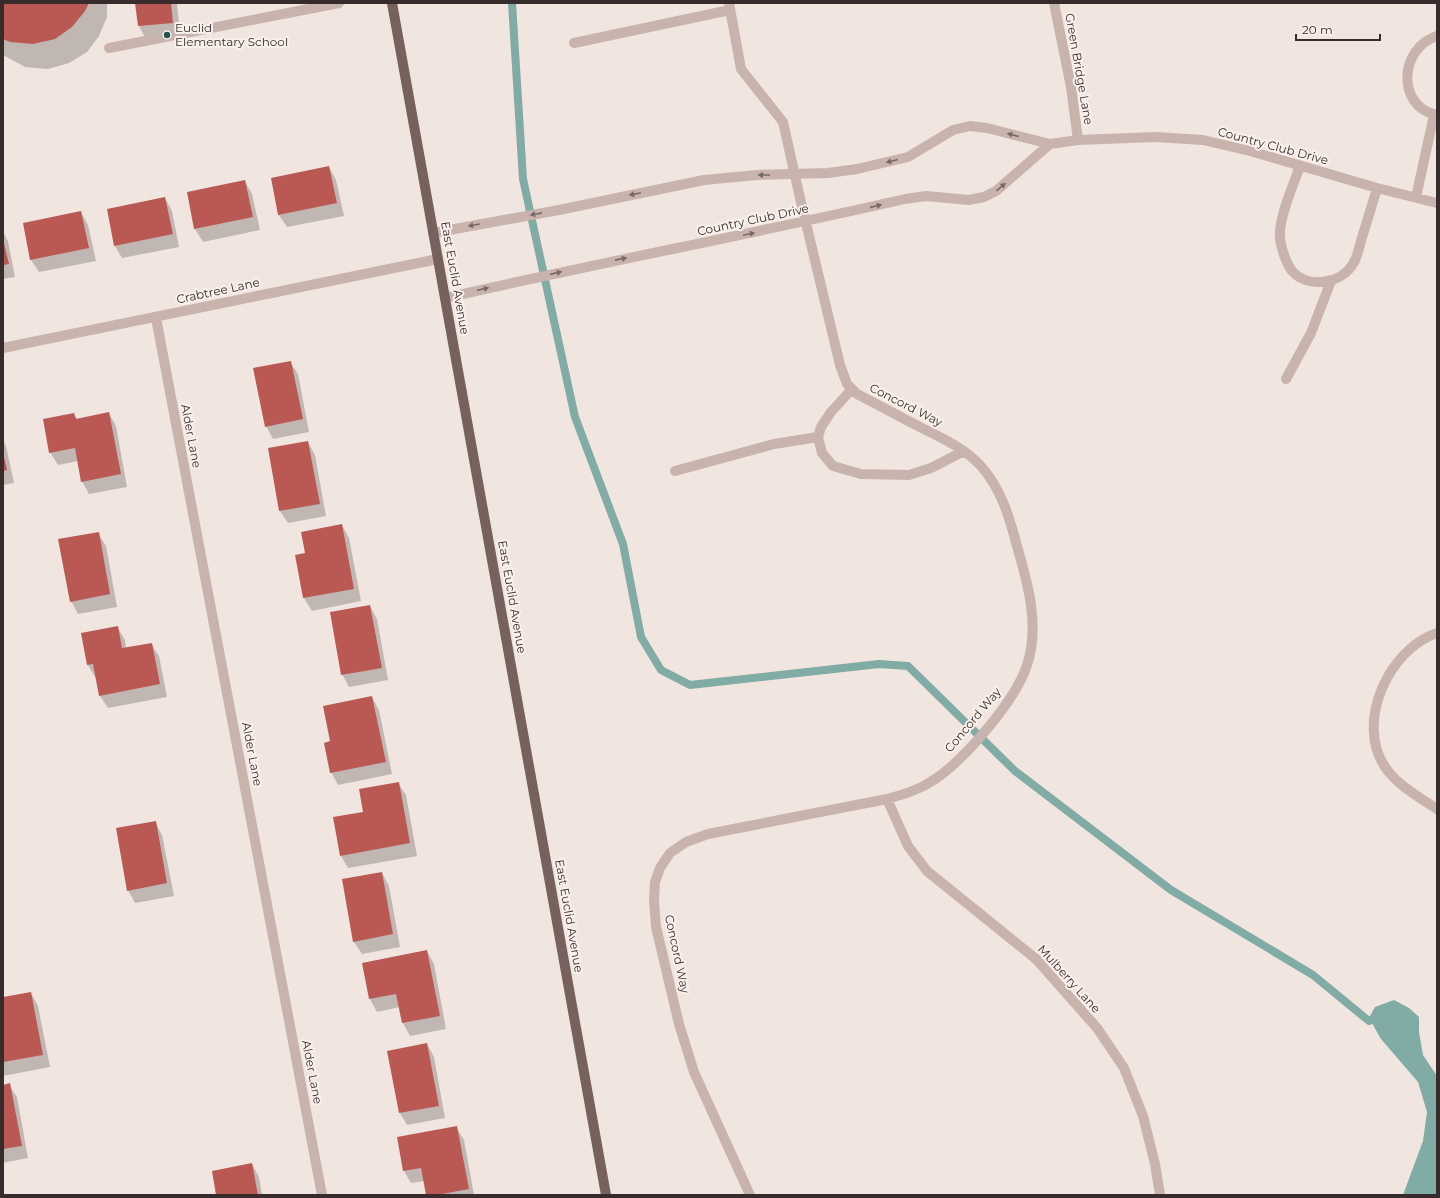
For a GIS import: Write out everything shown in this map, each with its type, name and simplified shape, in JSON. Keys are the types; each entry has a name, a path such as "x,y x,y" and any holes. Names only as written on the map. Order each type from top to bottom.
{"main road":[{"name":"East Euclid Avenue","path":"392,3 606,1195"}],"street":[{"path":"109,48 339,3"},
{"name":"Green Bridge Lane","path":"1054,3 1071,87 1078,140"},
{"path":"574,43 730,6"},
{"name":"Concord Way","path":"730,6 741,69 783,122 796,174 805,222 840,365 847,384 857,394 964,451 979,464 996,485 1008,513 1030,591 1032,622 1027,665 1017,688 995,718 967,751 932,782 907,793 887,799 708,834 686,842 670,853 660,868 655,882 654,900 656,927 679,1024 694,1072 750,1195"},
{"path":"1416,197 1436,115 1424,109 1415,100 1409,90 1407,78 1408,66 1412,55 1424,42 1437,36"},
{"name":"Country Club Drive","path":"433,233 559,210 704,180 757,174 796,174 857,169 908,157 953,130 970,126 987,128 1050,144 1078,140 1155,137 1202,140 1250,151 1377,188 1437,203"},
{"name":"Country Club Drive","path":"445,298 583,266 726,240 926,196 969,200 984,197 996,191 1050,144"},
{"path":"1300,166 1282,222 1280,238 1284,254 1293,271 1305,279 1317,282 1331,281 1344,275 1354,264 1377,188"},
{"name":"Crabtree Lane","path":"3,348 156,318 438,259"},
{"path":"1286,379 1311,333 1331,281"},
{"name":"Alder Lane","path":"156,318 322,1195"},
{"path":"852,388 830,412 821,427 818,437 822,452 833,466 861,474 909,475 932,468 964,451"},
{"path":"675,471 774,444 818,437"},
{"path":"1437,633 1426,636 1404,653 1387,676 1377,704 1374,728 1377,747 1385,766 1403,785 1437,809"},
{"name":"Mulberry Lane","path":"887,799 908,846 927,871 1036,959 1097,1028 1124,1068 1143,1116 1155,1164 1160,1195"}],"water":[{"path":"1394,1000 1409,1008 1419,1017 1419,1032 1423,1055 1437,1076 1437,1195 1403,1195 1423,1141 1427,1112 1418,1082 1381,1039 1369,1018 1375,1007"}],"building":[{"path":"3,3 89,3 85,11 72,27 55,39 33,44 10,42 3,39"},
{"path":"135,3 171,3 173,23 138,26"},
{"path":"329,166 337,203 278,215 271,178"},
{"path":"245,180 253,217 194,229 187,192"},
{"path":"165,197 173,234 114,246 107,209"},
{"path":"81,211 89,248 30,260 23,223"},
{"path":"3,239 9,264 3,265"},
{"path":"291,361 303,419 265,427 253,368"},
{"path":"109,412 121,474 81,482 75,448 49,453 43,419 74,413 76,419"},
{"path":"308,441 320,504 279,511 268,448"},
{"path":"3,452 7,470 3,471"},
{"path":"342,524 354,589 303,598 295,555 305,553 301,532"},
{"path":"99,532 110,594 70,602 58,539"},
{"path":"370,605 382,668 341,675 330,612"},
{"path":"118,626 122,648 152,643 160,684 99,696 93,664 87,665 81,633"},
{"path":"372,696 386,762 330,773 324,743 330,741 323,706"},
{"path":"399,782 410,843 340,856 333,817 363,812 359,789"},
{"path":"156,821 167,883 127,891 116,828"},
{"path":"382,872 393,934 353,942 342,879"},
{"path":"427,950 440,1016 402,1023 396,994 369,999 362,963"},
{"path":"31,992 43,1055 3,1062 3,997"},
{"path":"427,1043 439,1106 399,1113 387,1051"},
{"path":"10,1083 22,1146 3,1149 3,1085"},
{"path":"457,1126 469,1189 437,1195 426,1195 421,1168 403,1171 397,1137"},
{"path":"252,1163 258,1195 216,1195 212,1171"}],"waterway":[{"path":"512,3 523,179 575,417 623,544 641,637 661,670 690,685 879,664 908,666 1015,771 1171,890 1313,975 1369,1021"}],"place":[{"name":"Euclid Elementary School","path":"167,35"}]}
